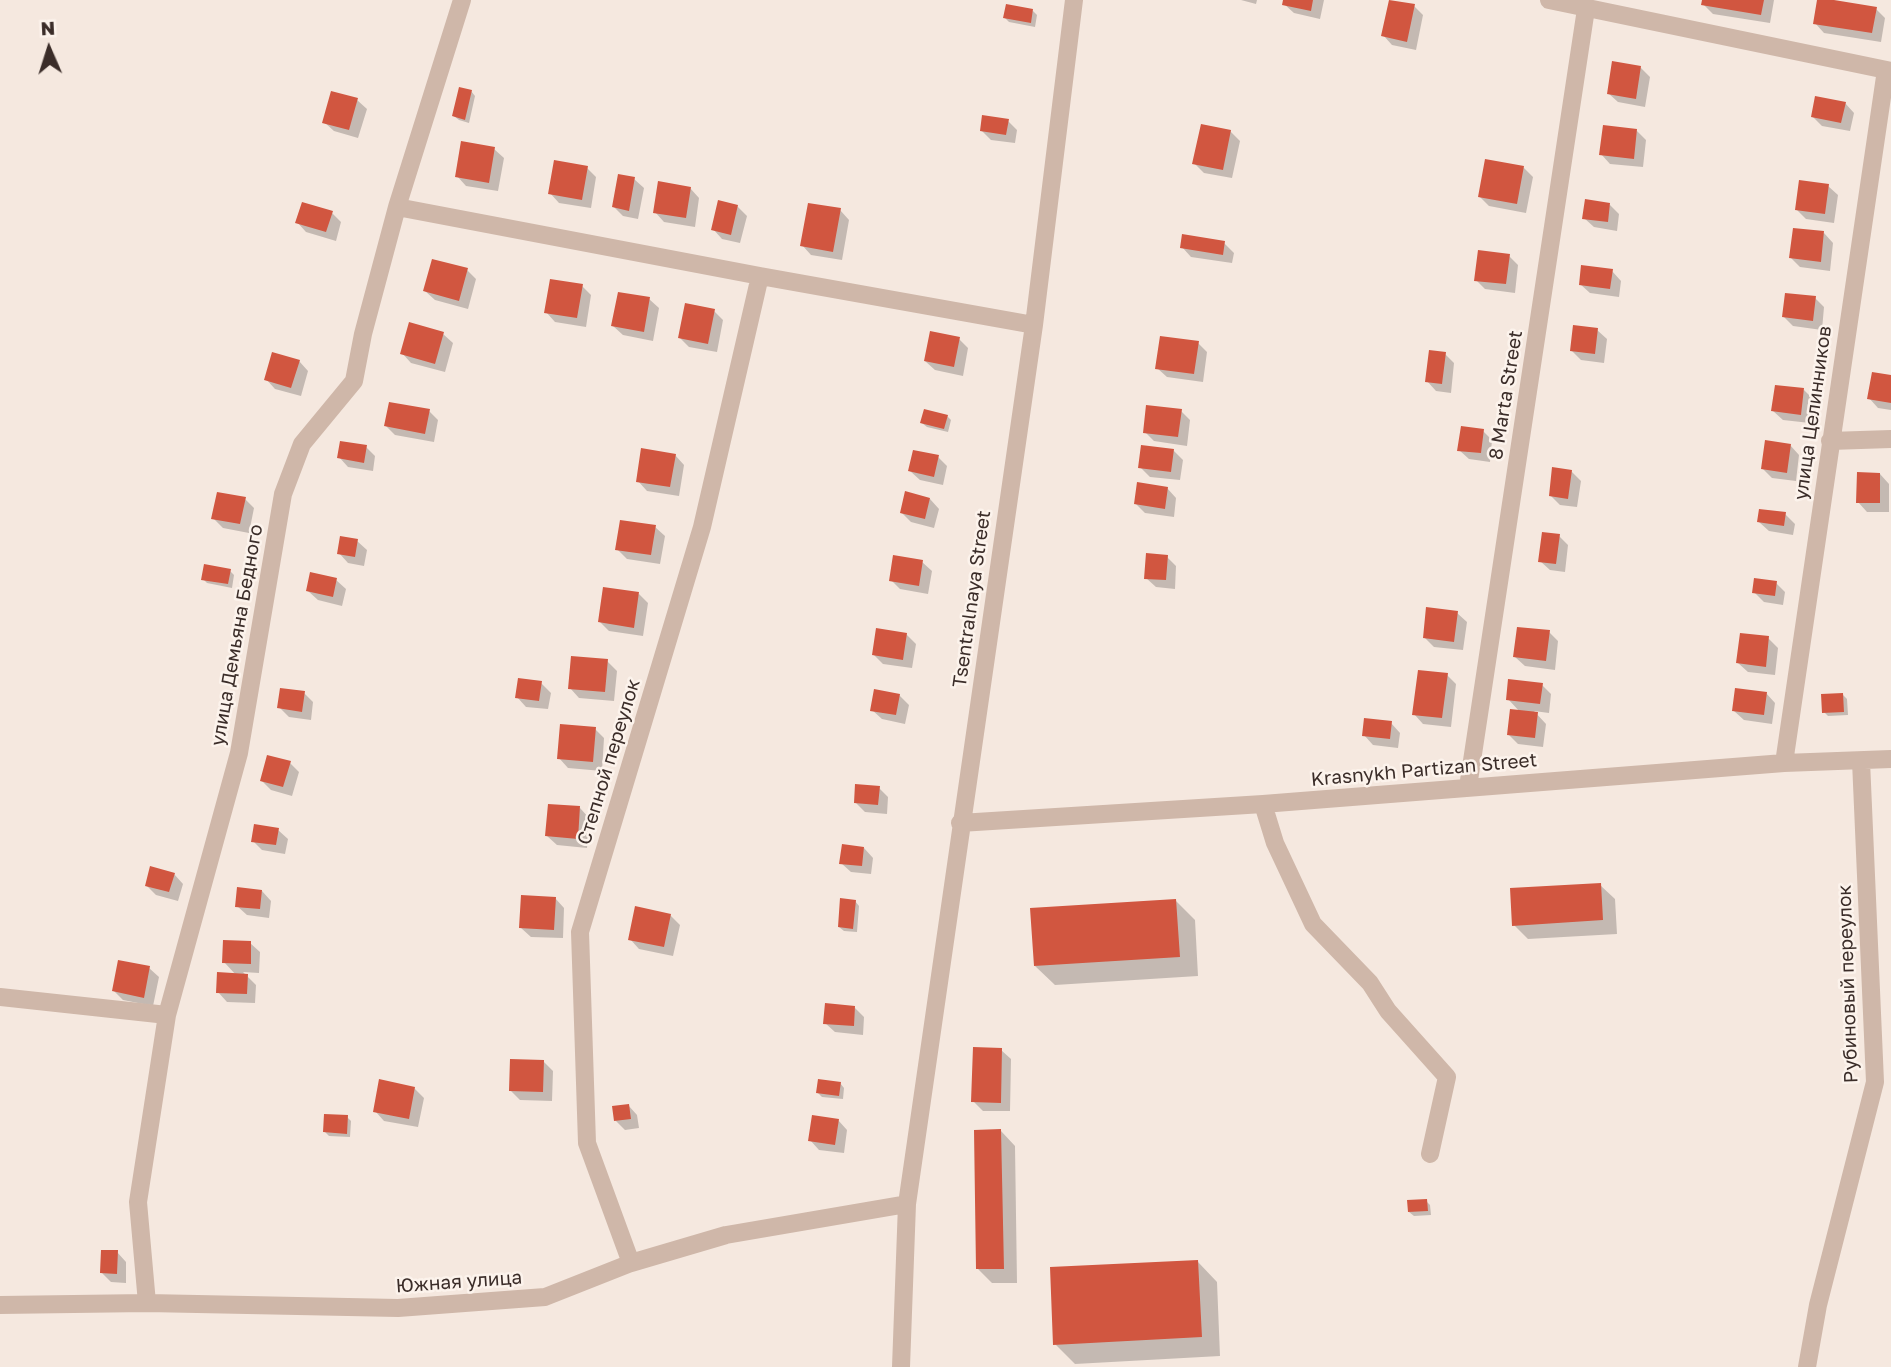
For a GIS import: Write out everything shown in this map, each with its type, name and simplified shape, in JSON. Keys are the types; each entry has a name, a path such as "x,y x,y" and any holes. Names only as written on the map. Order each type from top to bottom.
{"street":[{"name":"улица Демьяна Бедного","path":"146,1303 138,1202 167,1015 239,753 283,494 302,444 354,381 363,334 397,207 462,0"},
{"name":"Tsentralnaya Street","path":"901,1367 907,1204 1034,325 1074,0"},
{"path":"1549,0 1889,71"},
{"name":"8 Marta Street","path":"1468,787 1586,9"},
{"name":"улица Целинников","path":"1784,763 1830,441 1889,71"},
{"path":"397,207 1034,325"},
{"name":"Степной переулок","path":"631,1263 587,1143 580,932 702,527 760,276"},
{"path":"1830,441 1891,439"},
{"name":"Krasnykh Partizan Street","path":"961,823 1263,804 1784,763 1891,759"},
{"name":"Рубиновый переулок","path":"1807,1367 1818,1305 1875,1082 1861,761"},
{"path":"1263,804 1275,843 1313,924 1370,983 1388,1011 1447,1077 1430,1154"},
{"path":"0,998 167,1015"},
{"name":"Южная улица","path":"0,1305 146,1303 398,1308 545,1297 631,1263 726,1235 907,1204"}],"building":[{"path":"1283,0 1313,0 1311,11 1282,5"},
{"path":"1389,0 1415,4 1407,42 1381,36"},
{"path":"1702,0 1764,0 1761,15 1701,5"},
{"path":"1817,0 1877,7 1872,33 1813,24"},
{"path":"1006,4 1033,9 1031,23 1003,18"},
{"path":"1612,61 1641,66 1636,99 1607,94"},
{"path":"459,87 472,90 465,120 452,116"},
{"path":"331,91 358,98 349,130 322,123"},
{"path":"1815,96 1846,102 1841,123 1811,117"},
{"path":"982,115 1009,119 1006,135 980,131"},
{"path":"1201,124 1231,130 1223,170 1192,164"},
{"path":"1603,125 1637,129 1634,159 1599,155"},
{"path":"461,141 495,147 489,183 455,177"},
{"path":"1485,159 1524,166 1517,204 1478,197"},
{"path":"554,160 588,166 582,200 548,194"},
{"path":"618,174 635,177 629,211 612,207"},
{"path":"1799,180 1829,184 1825,214 1795,210"},
{"path":"658,181 691,187 686,218 653,213"},
{"path":"1585,199 1610,203 1608,222 1582,219"},
{"path":"718,200 738,205 731,235 711,230"},
{"path":"302,202 333,211 326,232 295,223"},
{"path":"808,203 841,208 833,252 800,246"},
{"path":"1793,228 1824,231 1821,262 1789,258"},
{"path":"1182,234 1225,241 1223,255 1180,248"},
{"path":"1478,250 1510,254 1506,284 1474,281"},
{"path":"432,259 468,268 459,301 423,291"},
{"path":"1581,265 1613,269 1610,289 1579,285"},
{"path":"550,279 583,284 577,318 544,313"},
{"path":"618,292 650,297 644,332 611,326"},
{"path":"1785,293 1816,296 1813,321 1782,317"},
{"path":"685,303 715,309 708,344 678,338"},
{"path":"409,322 444,332 435,364 400,354"},
{"path":"1573,325 1598,328 1595,354 1570,351"},
{"path":"930,331 960,337 954,367 924,361"},
{"path":"1160,336 1199,341 1194,374 1155,369"},
{"path":"1429,350 1446,352 1442,384 1425,382"},
{"path":"272,352 300,360 291,388 264,380"},
{"path":"1872,372 1891,375 1891,403 1867,399"},
{"path":"1775,385 1804,388 1801,415 1771,411"},
{"path":"389,402 430,409 425,434 384,426"},
{"path":"1146,405 1182,409 1178,437 1143,433"},
{"path":"924,409 948,415 944,429 920,423"},
{"path":"1461,426 1484,429 1481,453 1457,451"},
{"path":"1765,440 1791,444 1787,473 1761,469"},
{"path":"340,441 367,445 364,463 337,458"},
{"path":"1141,445 1174,449 1171,472 1138,468"},
{"path":"641,448 676,454 670,487 636,482"},
{"path":"913,450 939,455 934,477 908,471"},
{"path":"1552,467 1572,470 1568,499 1549,496"},
{"path":"1857,472 1880,473 1880,503 1856,503"},
{"path":"1137,482 1168,487 1165,509 1134,504"},
{"path":"905,491 930,498 925,519 900,513"},
{"path":"217,492 246,497 240,524 211,519"},
{"path":"1759,509 1786,512 1784,526 1757,522"},
{"path":"620,520 656,525 651,555 615,550"},
{"path":"1542,532 1560,534 1556,564 1538,562"},
{"path":"340,536 358,539 355,557 337,554"},
{"path":"1146,553 1168,555 1166,580 1144,579"},
{"path":"893,555 923,560 919,586 889,581"},
{"path":"204,564 231,569 228,584 201,580"},
{"path":"310,572 337,578 333,597 306,591"},
{"path":"1754,578 1777,581 1775,596 1752,593"},
{"path":"603,587 639,592 634,628 598,622"},
{"path":"1426,607 1458,611 1454,642 1423,638"},
{"path":"1517,627 1550,630 1546,661 1513,657"},
{"path":"876,628 907,633 903,660 872,655"},
{"path":"1740,633 1769,636 1766,667 1736,663"},
{"path":"571,656 608,659 605,692 568,689"},
{"path":"1418,670 1448,673 1442,718 1412,715"},
{"path":"518,678 542,681 539,701 515,698"},
{"path":"1508,679 1543,683 1540,704 1506,700"},
{"path":"280,688 305,691 302,712 277,708"},
{"path":"1735,688 1767,692 1764,715 1732,711"},
{"path":"874,689 900,694 896,715 870,711"},
{"path":"1843,693 1844,712 1822,713 1821,694"},
{"path":"1510,709 1538,712 1535,738 1507,735"},
{"path":"1364,718 1392,721 1390,739 1362,736"},
{"path":"560,724 596,727 593,762 557,759"},
{"path":"267,755 291,761 283,787 260,781"},
{"path":"855,784 880,786 878,805 854,803"},
{"path":"548,804 580,806 578,839 545,836"},
{"path":"254,824 279,828 276,845 251,842"},
{"path":"842,844 864,847 862,866 839,864"},
{"path":"150,866 175,873 169,892 145,886"},
{"path":"1601,883 1603,920 1512,926 1510,888"},
{"path":"237,887 262,890 260,909 235,907"},
{"path":"521,895 556,897 554,930 519,928"},
{"path":"840,898 856,900 853,929 838,927"},
{"path":"1176,899 1180,957 1034,966 1030,908"},
{"path":"635,906 671,914 664,947 628,940"},
{"path":"223,940 251,941 251,964 222,963"},
{"path":"118,960 150,966 144,998 112,991"},
{"path":"217,972 248,974 247,994 216,993"},
{"path":"825,1003 855,1006 854,1026 823,1024"},
{"path":"973,1047 1002,1048 1001,1103 971,1102"},
{"path":"510,1059 544,1060 543,1092 509,1091"},
{"path":"379,1079 415,1087 409,1119 373,1112"},
{"path":"818,1079 841,1082 839,1096 816,1093"},
{"path":"629,1104 631,1119 614,1121 612,1106"},
{"path":"324,1114 348,1115 347,1134 323,1132"},
{"path":"812,1115 839,1119 835,1145 808,1141"},
{"path":"1001,1129 1004,1269 976,1269 974,1130"},
{"path":"1427,1199 1428,1211 1408,1212 1407,1200"},
{"path":"101,1250 118,1250 117,1274 100,1273"},
{"path":"1198,1260 1202,1337 1053,1345 1050,1267"}]}
